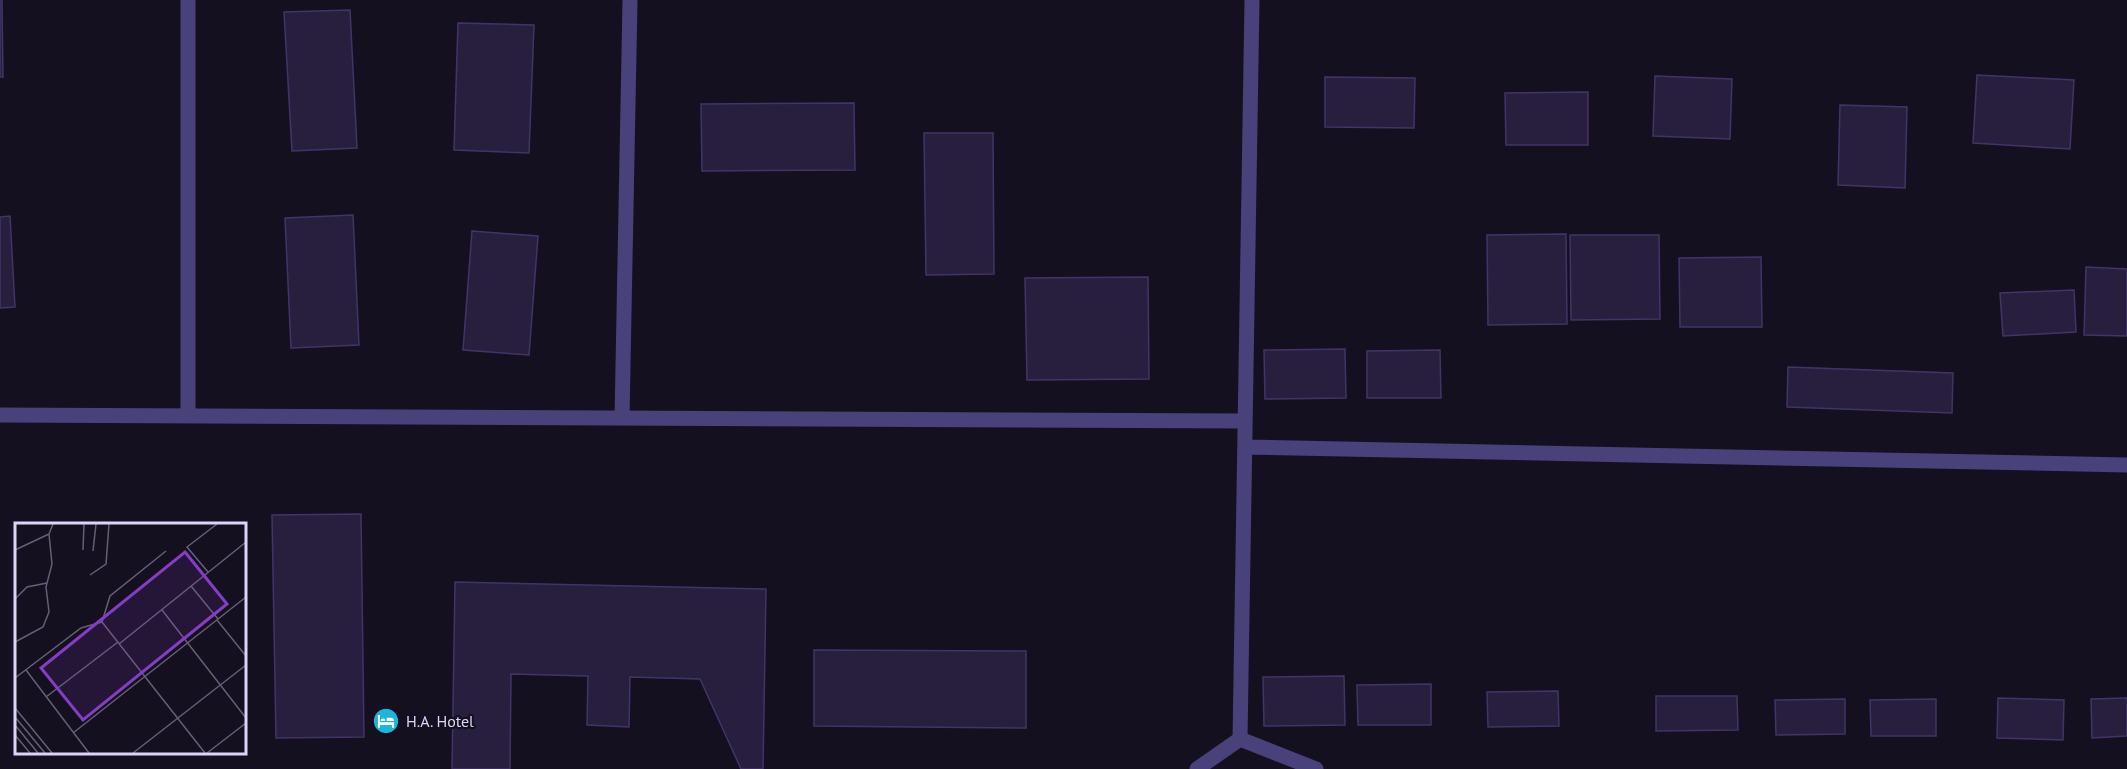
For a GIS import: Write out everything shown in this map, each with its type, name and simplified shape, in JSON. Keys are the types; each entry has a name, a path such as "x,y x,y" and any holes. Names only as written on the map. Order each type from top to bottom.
{"lane":[{"path":"188,0 188,415"},
{"path":"622,417 630,0"},
{"path":"1240,739 1252,0"},
{"path":"0,415 1245,421"},
{"path":"1245,447 2127,465"},
{"path":"1197,769 1240,739"},
{"path":"1240,739 1316,769"}],"building":[{"path":"0,0 2,0 3,77 0,77"},
{"path":"350,10 357,148 292,151 284,12"},
{"path":"458,23 534,25 529,153 454,150"},
{"path":"1977,75 2074,80 2070,149 1973,143"},
{"path":"1655,76 1732,79 1730,139 1653,136"},
{"path":"1325,77 1415,78 1414,128 1325,127"},
{"path":"1588,92 1588,145 1506,145 1505,93"},
{"path":"854,103 855,170 702,171 701,104"},
{"path":"1840,105 1907,107 1905,188 1838,185"},
{"path":"924,133 993,133 994,274 926,275"},
{"path":"353,215 359,345 291,348 285,218"},
{"path":"10,216 15,307 0,308 0,217"},
{"path":"472,231 538,236 529,355 463,350"},
{"path":"1566,234 1567,324 1488,325 1487,235"},
{"path":"1570,235 1659,235 1660,319 1571,320"},
{"path":"1761,257 1762,327 1680,327 1679,258"},
{"path":"2086,267 2127,269 2127,336 2084,335"},
{"path":"1148,277 1149,379 1027,380 1025,278"},
{"path":"2074,290 2076,332 2003,336 2000,293"},
{"path":"1345,349 1346,398 1265,399 1264,350"},
{"path":"1440,350 1441,398 1367,398 1367,351"},
{"path":"1788,367 1953,373 1952,413 1787,407"},
{"path":"361,514 364,737 276,738 272,515"},
{"path":"455,582 766,589 763,769 741,769 700,679 630,677 629,727 587,725 588,676 511,674 510,769 452,769"},
{"path":"814,650 1026,651 1026,728 814,726"},
{"path":"1344,676 1345,725 1264,726 1263,677"},
{"path":"1431,684 1431,725 1358,725 1357,685"},
{"path":"1558,691 1559,726 1488,727 1487,692"},
{"path":"1656,696 1737,696 1738,730 1656,731"},
{"path":"1998,698 2064,700 2063,740 1997,738"},
{"path":"2127,698 2127,736 2092,738 2091,699"},
{"path":"1845,699 1845,734 1776,735 1775,700"},
{"path":"1936,699 1936,736 1871,736 1870,700"}],"place":[{"name":"H.A. Hotel","path":"386,721"}]}
